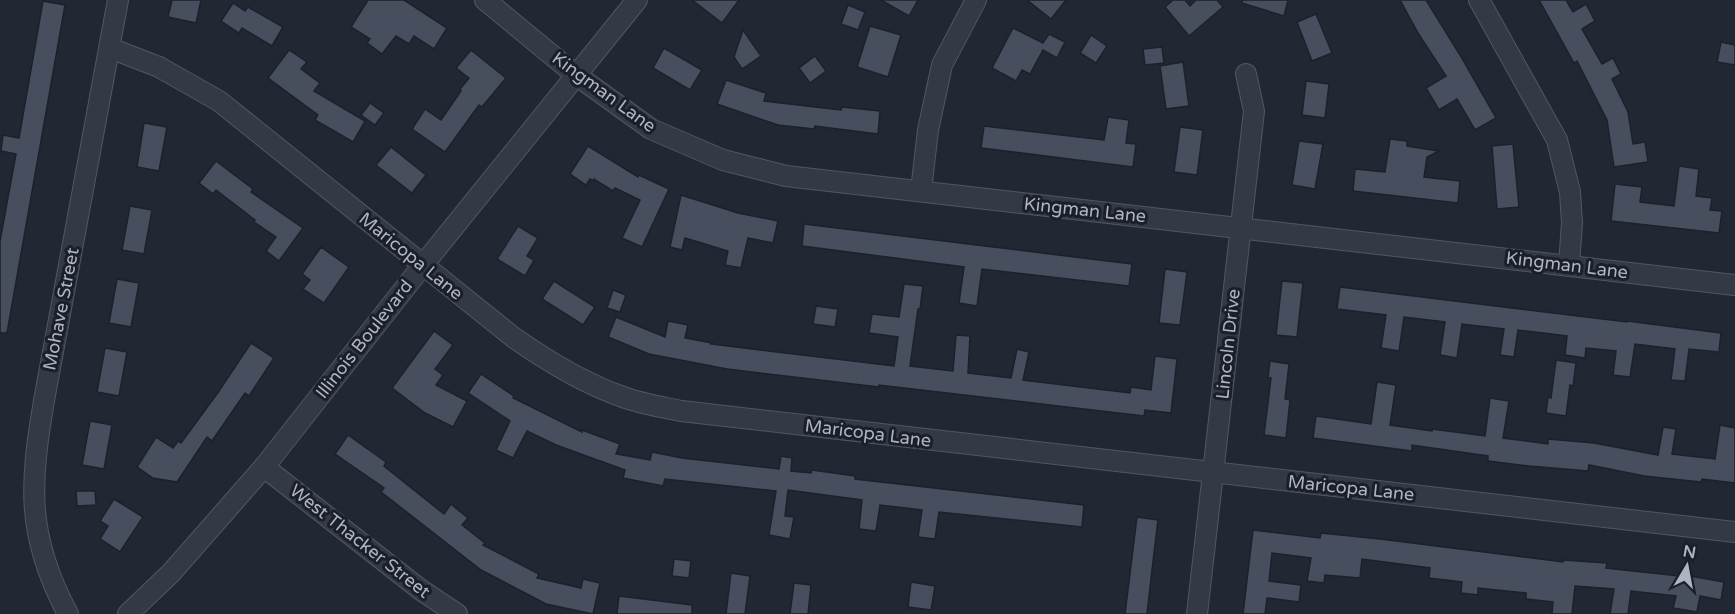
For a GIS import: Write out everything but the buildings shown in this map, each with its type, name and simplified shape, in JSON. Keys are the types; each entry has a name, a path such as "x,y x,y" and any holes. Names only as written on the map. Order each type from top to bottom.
{"street":[{"name":"Mohave Street","path":"68,614 48,572 40,543 33,496 36,445 118,0"},
{"name":"Kingman Lane","path":"484,0 576,75 651,129 723,160 786,176 1735,285"},
{"name":"Illinois Boulevard","path":"128,614 171,573 264,467 423,265 637,0"},
{"path":"921,191 930,120 942,65 976,0"},
{"path":"1479,0 1557,140 1570,192 1572,223 1569,265"},
{"name":"Maricopa Lane","path":"110,48 159,67 219,101 534,353 603,390 650,405 681,411 1735,532"},
{"name":"Lincoln Drive","path":"1197,614 1254,111 1246,74"},
{"name":"West Thacker Street","path":"264,467 421,590 457,614"}]}
